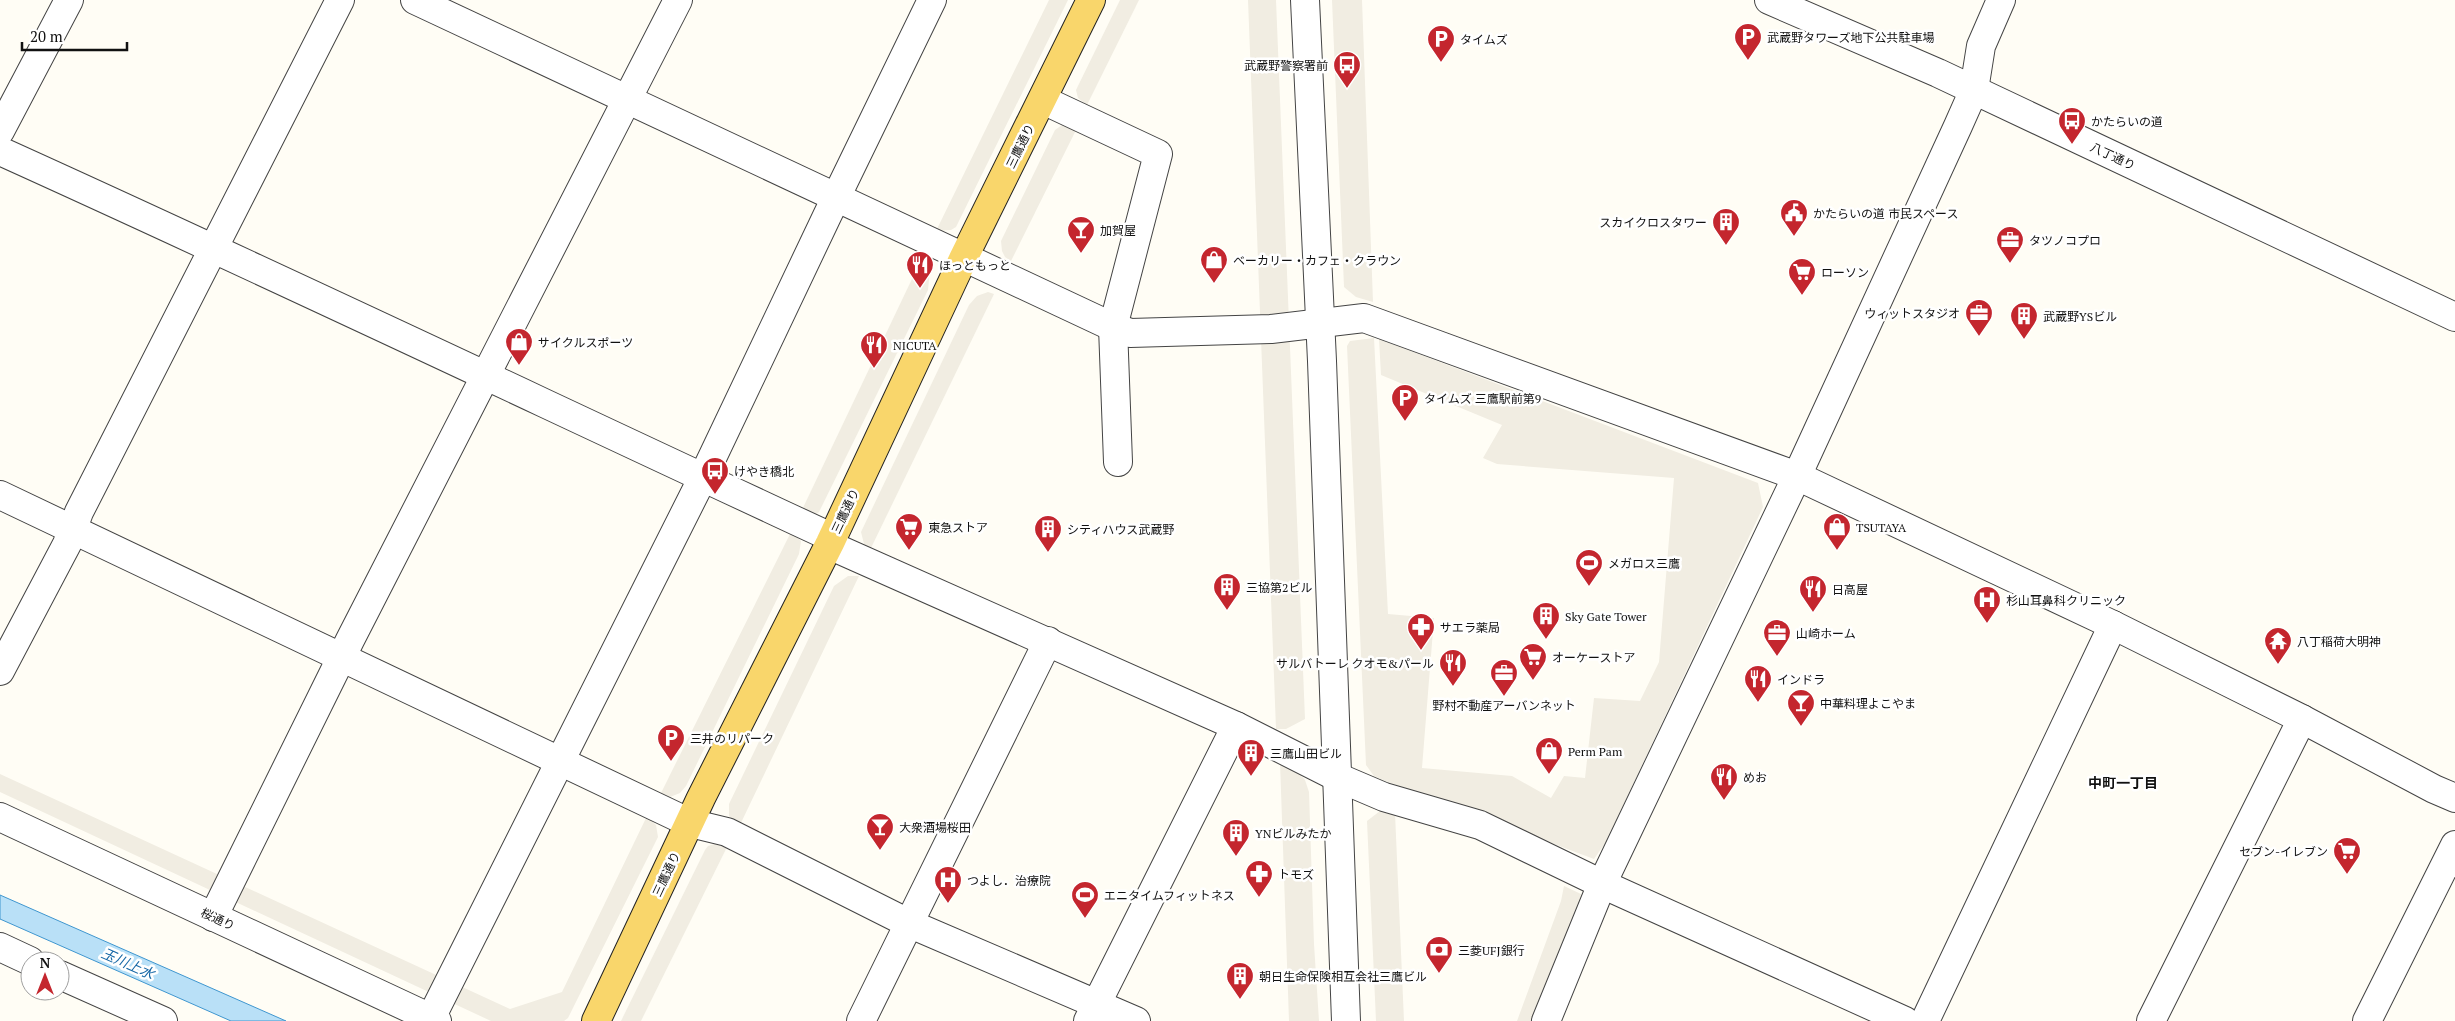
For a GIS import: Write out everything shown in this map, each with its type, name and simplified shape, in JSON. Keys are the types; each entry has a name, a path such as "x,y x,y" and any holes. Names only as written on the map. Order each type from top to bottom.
{"main road":[{"name":"三鷹通り","path":"596,1021 690,823 831,541 963,259 1091,0"}],"street":[{"path":"0,131 69,0"},
{"path":"0,671 340,0"},
{"path":"415,0 836,197 963,259 1114,328 1130,333 1271,329 1364,318 1797,476 2114,625 2455,798"},
{"path":"213,917 342,656 678,0"},
{"path":"434,1020 560,761 702,479 932,0"},
{"path":"1304,0 1320,323 1346,1021"},
{"name":"八丁通り","path":"1768,0 1974,90 2455,317"},
{"path":"1546,1021 1602,884 1797,476 1974,90 1981,46 2001,0"},
{"path":"1043,100 1158,154 1114,328 1118,462"},
{"path":"0,150 487,375 831,541 1236,726 1337,777 1384,797 1480,825 1602,884 1905,1021"},
{"path":"0,495 690,823 726,832 1092,1012 1136,1021"},
{"path":"1926,1021 2114,625"},
{"path":"861,1021 1048,641"},
{"path":"2151,1021 2302,719"},
{"path":"1092,1012 1236,726"},
{"name":"桜通り","path":"0,817 434,1020"},
{"path":"2367,1021 2455,845"},
{"path":"0,948 20,957"},
{"path":"70,979 155,1019"}],"shaded area":[{"path":"1049,0 1068,0 956,227 951,230 936,231"},
{"path":"1120,0 1139,0 1087,105 1078,98 1076,90"},
{"path":"1248,0 1276,0 1305,719 1286,729 1276,729"},
{"path":"1332,0 1362,0 1373,302 1356,297 1344,287"},
{"path":"1072,124 1077,128 1011,261 1005,257 1002,251 1001,241 1055,130 1062,125"},
{"path":"921,260 930,271 928,290 819,512 815,515 801,512"},
{"path":"988,292 994,294 870,550 864,544 861,532 969,305 977,296"},
{"path":"1374,338 1388,614 1434,618 1422,768 1512,776 1551,798 1564,776 1585,778 1594,698 1640,701 1659,662 1674,478 1497,464 1483,458 1502,425 1381,375 1379,339 1758,483 1763,507 1606,842 1594,859 1383,780 1374,776 1366,765 1347,346 1350,341"},
{"path":"791,532 801,541 799,554 686,786 680,793 670,797 661,793"},
{"path":"848,576 859,576 739,827 729,816 729,804 834,586"},
{"path":"1280,762 1296,770 1305,780 1309,792 1314,944 1319,1021 1289,1021"},
{"path":"0,774 510,1009 562,992 647,816 656,825 658,837 568,1018 564,1021 491,1021 0,792"},
{"path":"1380,811 1395,813 1404,1021 1376,1021 1367,821"},
{"path":"718,843 728,845 641,1021 621,1021 705,850 708,846"},
{"path":"1564,886 1581,894 1579,904 1531,1021 1517,1021 1561,901"}],"water":[{"name":"玉川上水","path":"0,895 286,1021 231,1021 0,919"}],"place":[{"name":"武蔵野タワーズ地下公共駐車場","path":"1748,61"},
{"name":"タイムズ","path":"1441,63"},
{"name":"武蔵野警察署前","path":"1347,89"},
{"name":"かたらいの道","path":"2072,145"},
{"name":"かたらいの道 市民スペース","path":"1794,237"},
{"name":"スカイクロスタワー","path":"1726,246"},
{"name":"加賀屋","path":"1081,254"},
{"name":"タツノコプロ","path":"2010,264"},
{"name":"ベーカリー・カフェ・クラウン","path":"1214,284"},
{"name":"ほっともっと","path":"920,289"},
{"name":"ローソン","path":"1802,296"},
{"name":"ウィットスタジオ","path":"1979,337"},
{"name":"武蔵野YSビル","path":"2024,340"},
{"name":"サイクルスポーツ","path":"519,366"},
{"name":"NICUTA","path":"874,369"},
{"name":"タイムズ 三鷹駅前第9","path":"1405,422"},
{"name":"けやき橋北","path":"715,495"},
{"name":"東急ストア","path":"909,551"},
{"name":"TSUTAYA","path":"1837,551"},
{"name":"シティハウス武蔵野","path":"1048,553"},
{"name":"メガロス三鷹","path":"1589,587"},
{"name":"三協第2ビル","path":"1227,611"},
{"name":"日高屋","path":"1813,613"},
{"name":"杉山耳鼻科クリニック","path":"1987,624"},
{"name":"Sky Gate Tower","path":"1546,640"},
{"name":"サエラ薬局","path":"1421,651"},
{"name":"山崎ホーム","path":"1777,657"},
{"name":"八丁稲荷大明神","path":"2278,665"},
{"name":"オーケーストア","path":"1533,681"},
{"name":"サルバトーレ クオモ&パール","path":"1453,687"},
{"name":"野村不動産アーバンネット","path":"1504,697"},
{"name":"インドラ","path":"1758,703"},
{"name":"中華料理よこやま","path":"1801,727"},
{"name":"三井のリパーク","path":"671,762"},
{"name":"Perm Pam","path":"1549,775"},
{"name":"三鷹山田ビル","path":"1251,777"},
{"name":"めお","path":"1724,801"},
{"name":"大衆酒場桜田","path":"880,851"},
{"name":"YNビルみたか","path":"1236,857"},
{"name":"セブン-イレブン","path":"2347,875"},
{"name":"トモズ","path":"1259,898"},
{"name":"つよし．治療院","path":"948,904"},
{"name":"エニタイムフィットネス","path":"1085,919"},
{"name":"三菱UFJ銀行","path":"1439,974"},
{"name":"朝日生命保険相互会社三鷹ビル","path":"1240,1000"}],"district":[{"name":"中町一丁目","path":"2123,782"}]}
